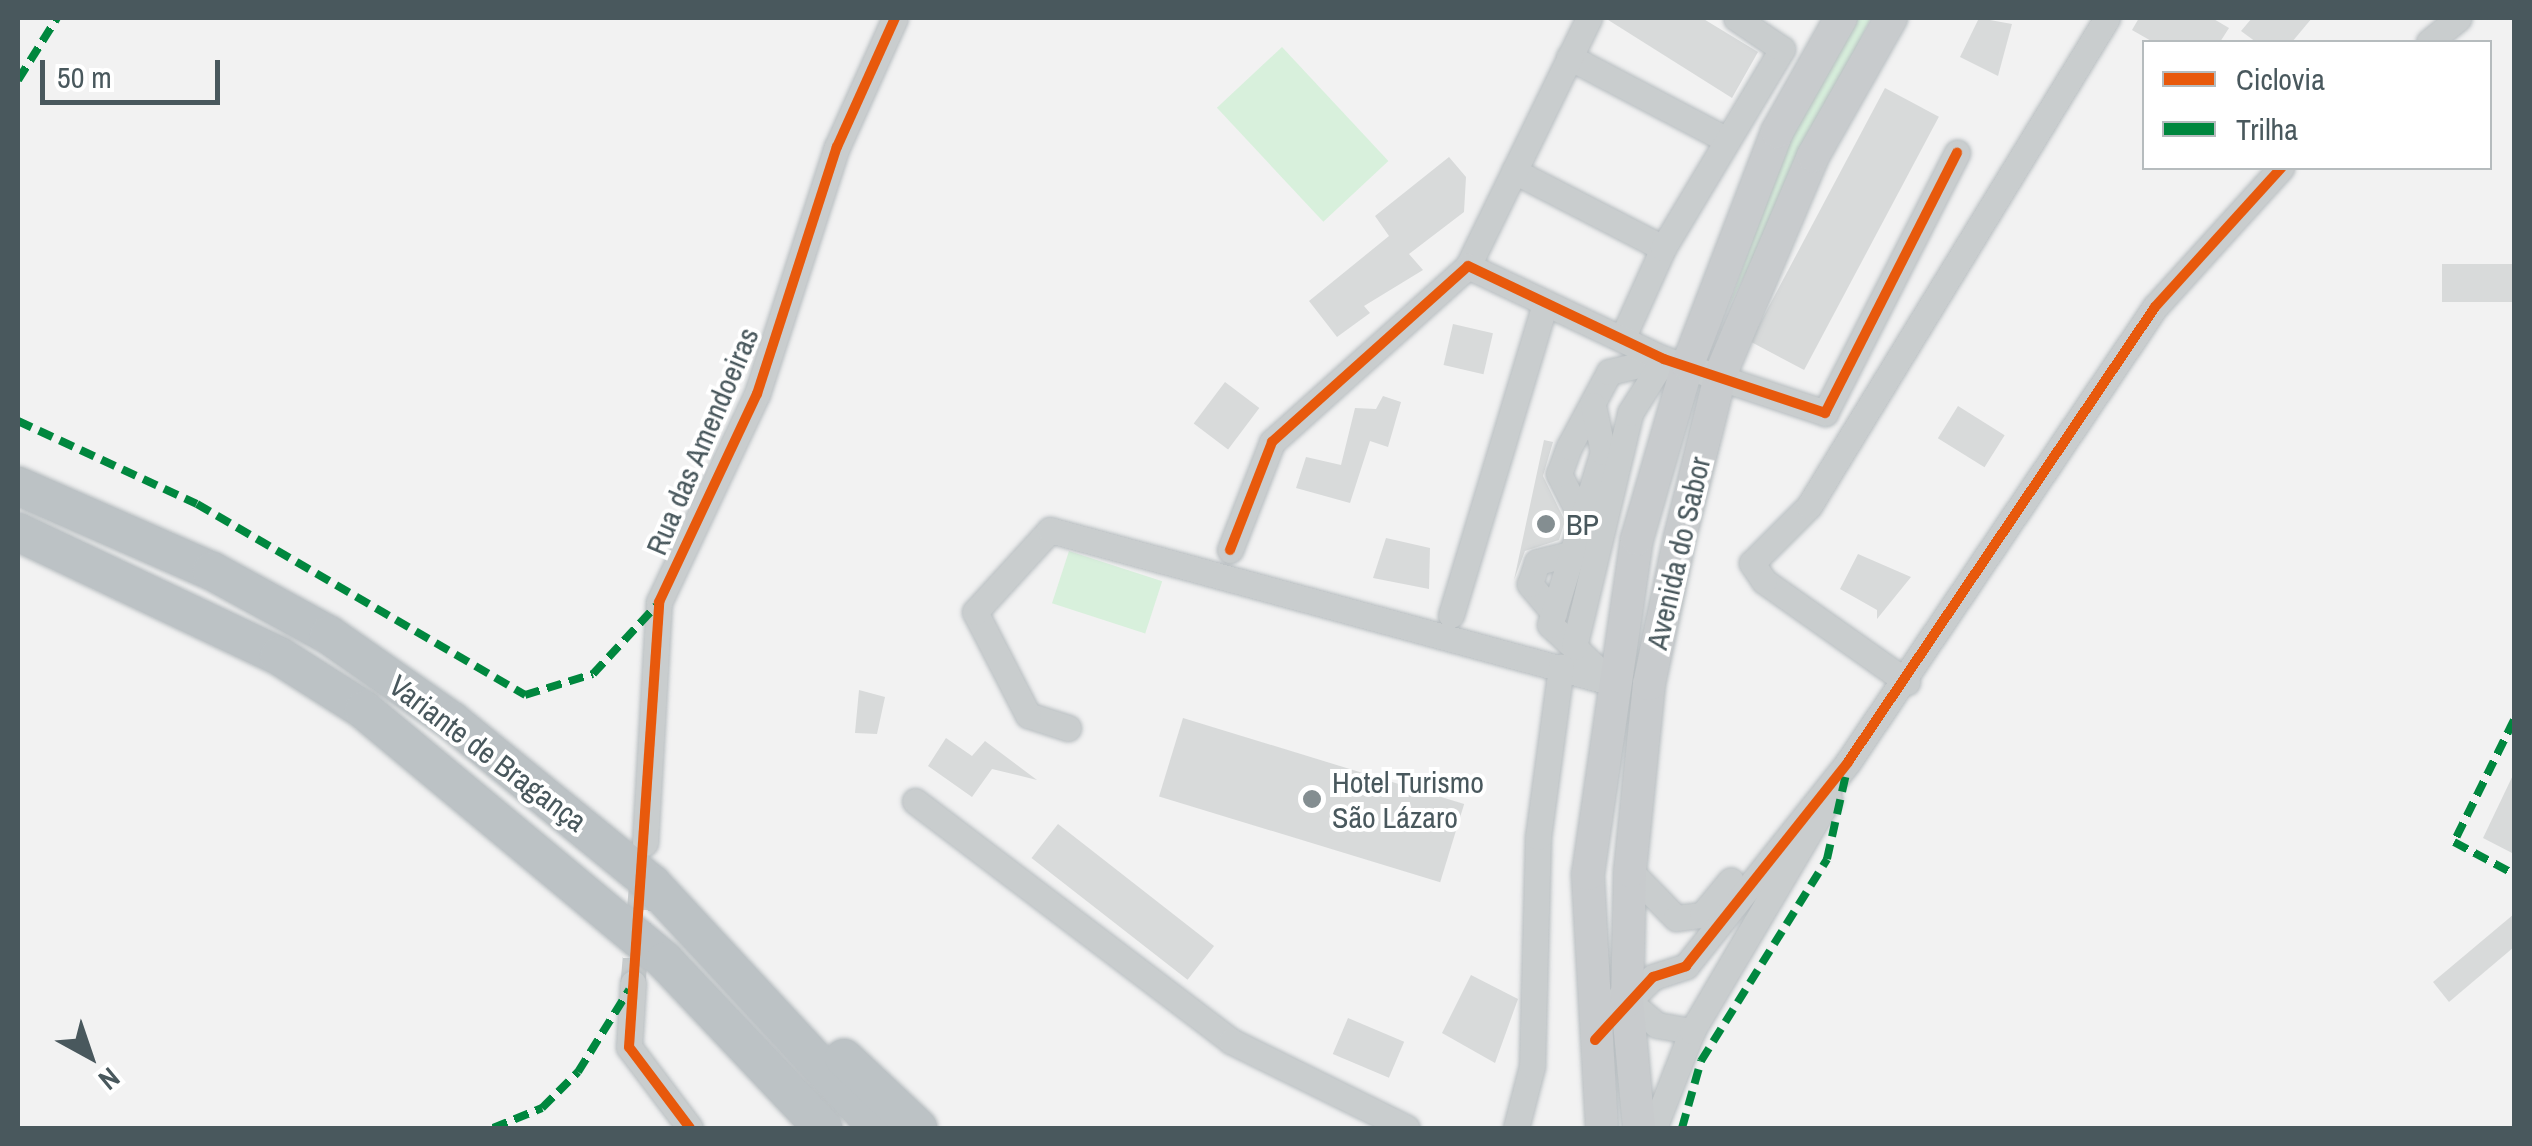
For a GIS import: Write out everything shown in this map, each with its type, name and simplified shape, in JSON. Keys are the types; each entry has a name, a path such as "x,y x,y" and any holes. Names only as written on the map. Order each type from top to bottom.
{"highway":[{"name":"Variante de Bragança","path":"18,486 212,571 329,636 452,721 652,884 878,1128"},
{"name":"Variante de Bragança","path":"18,532 228,630 364,710 665,961 823,1128"},
{"path":"652,884 918,1128"},
{"path":"665,961 792,1128"}],"main road":[{"name":"Avenida do Sabor","path":"1602,1128 1594,1040 1588,874 1610,682 1637,539 1676,362 1777,132 1841,18"},
{"name":"Avenida do Sabor","path":"1638,1128 1627,1001 1630,871 1649,684 1721,374 1813,156 1891,18"}],"street":[{"name":"Rua das Amendoeiras","path":"645,843 659,602 757,394 837,146 895,18"},
{"path":"1230,550 1272,442 1468,266 1589,18"},
{"path":"1622,339 1663,248 1782,49 1736,18"},
{"path":"1907,682 1764,581 1752,563 1809,506 2107,18"},
{"path":"2432,40 2459,18"},
{"path":"1570,57 1725,139"},
{"path":"1468,266 1676,362 1721,374 1825,413 1956,153"},
{"path":"1594,1040 1652,977 1686,966 1792,827 1848,762 1907,682 2155,308 2279,170"},
{"path":"1514,171 1663,248"},
{"path":"1450,615 1545,303"},
{"path":"1582,519 1559,474 1609,372 1676,362"},
{"path":"1516,1128 1532,1066 1538,837 1567,657 1630,413 1676,362"},
{"path":"1567,657 1550,624 1603,452 1592,405"},
{"path":"1068,728 1028,715 975,612 1050,530 1567,657 1610,682"},
{"path":"1654,1128 1692,1030 1848,762"},
{"path":"915,801 1231,1041 1407,1128"},
{"path":"1630,871 1656,907 1676,918 1702,915 1792,827"},
{"path":"1588,874 1603,912 1604,974 1627,1001 1658,1025 1692,1030"},
{"path":"633,983 630,1046 690,1128"}],"green space":[{"path":"1854,18 1871,18 1728,309 1789,138"},
{"path":"1282,47 1388,161 1323,222 1217,108"},
{"path":"1069,551 1162,581 1145,634 1052,603"}],"building":[{"path":"1605,18 1702,18 1758,52 1732,98"},
{"path":"1979,18 2012,24 1998,76 1960,57"},
{"path":"2139,18 2212,18 2229,28 2221,40 2150,40 2132,30"},
{"path":"2252,18 2312,18 2294,40 2253,40 2241,31"},
{"path":"1885,88 1939,117 1804,370 1750,341"},
{"path":"1449,157 1466,177 1464,212 1409,254 1423,270 1364,306 1370,313 1337,337 1309,301 1389,236 1375,216"},
{"path":"2442,264 2514,264 2514,302 2442,302"},
{"path":"1453,324 1493,333 1484,374 1444,365"},
{"path":"1225,382 1259,408 1228,449 1194,424"},
{"path":"1383,396 1401,402 1388,447 1370,441 1350,503 1296,488 1306,457 1341,465 1355,408 1376,409"},
{"path":"1958,406 2005,435 1985,467 1938,438"},
{"path":"1544,440 1553,442 1543,476 1565,521 1559,540 1525,551 1514,580"},
{"path":"1386,538 1430,548 1429,589 1373,578"},
{"path":"1858,554 1911,577 1877,619 1877,610 1840,589"},
{"path":"859,690 885,697 877,734 855,733"},
{"name":"Hotel Turismo São Lázaro","path":"1183,718 1464,804 1440,882 1159,796"},
{"path":"946,738 972,756 985,741 1037,780 992,769 972,797 928,766"},
{"path":"2514,773 2514,854 2483,838"},
{"path":"1058,824 1214,946 1188,980 1032,858"},
{"path":"2514,914 2514,947 2449,1002 2433,982"},
{"path":"1471,975 1518,999 1495,1063 1442,1033"},
{"path":"1348,1018 1404,1042 1389,1078 1333,1054"}],"tunnel":[{"path":"633,983 643,868"}],"marked path":[{"path":"18,80 57,18"},
{"path":"18,421 197,504 525,695 593,674 656,606"},
{"path":"2514,720 2454,842 2514,874"},
{"path":"1682,1128 1701,1061 1827,859 1846,774"},
{"path":"493,1128 542,1108 578,1072 629,990"}],"cycle path":[{"path":"690,1128 629,1047 659,602 757,394 837,147 895,18"},
{"path":"1230,550 1272,442 1468,266 1664,359 1825,413 1957,153"},
{"path":"1595,1040 1653,977 1686,966 1848,762 2155,307 2279,170"}],"place":[{"name":"BP","path":"1546,524"},
{"name":"Hotel Turismo São Lázaro","path":"1312,799"}]}
